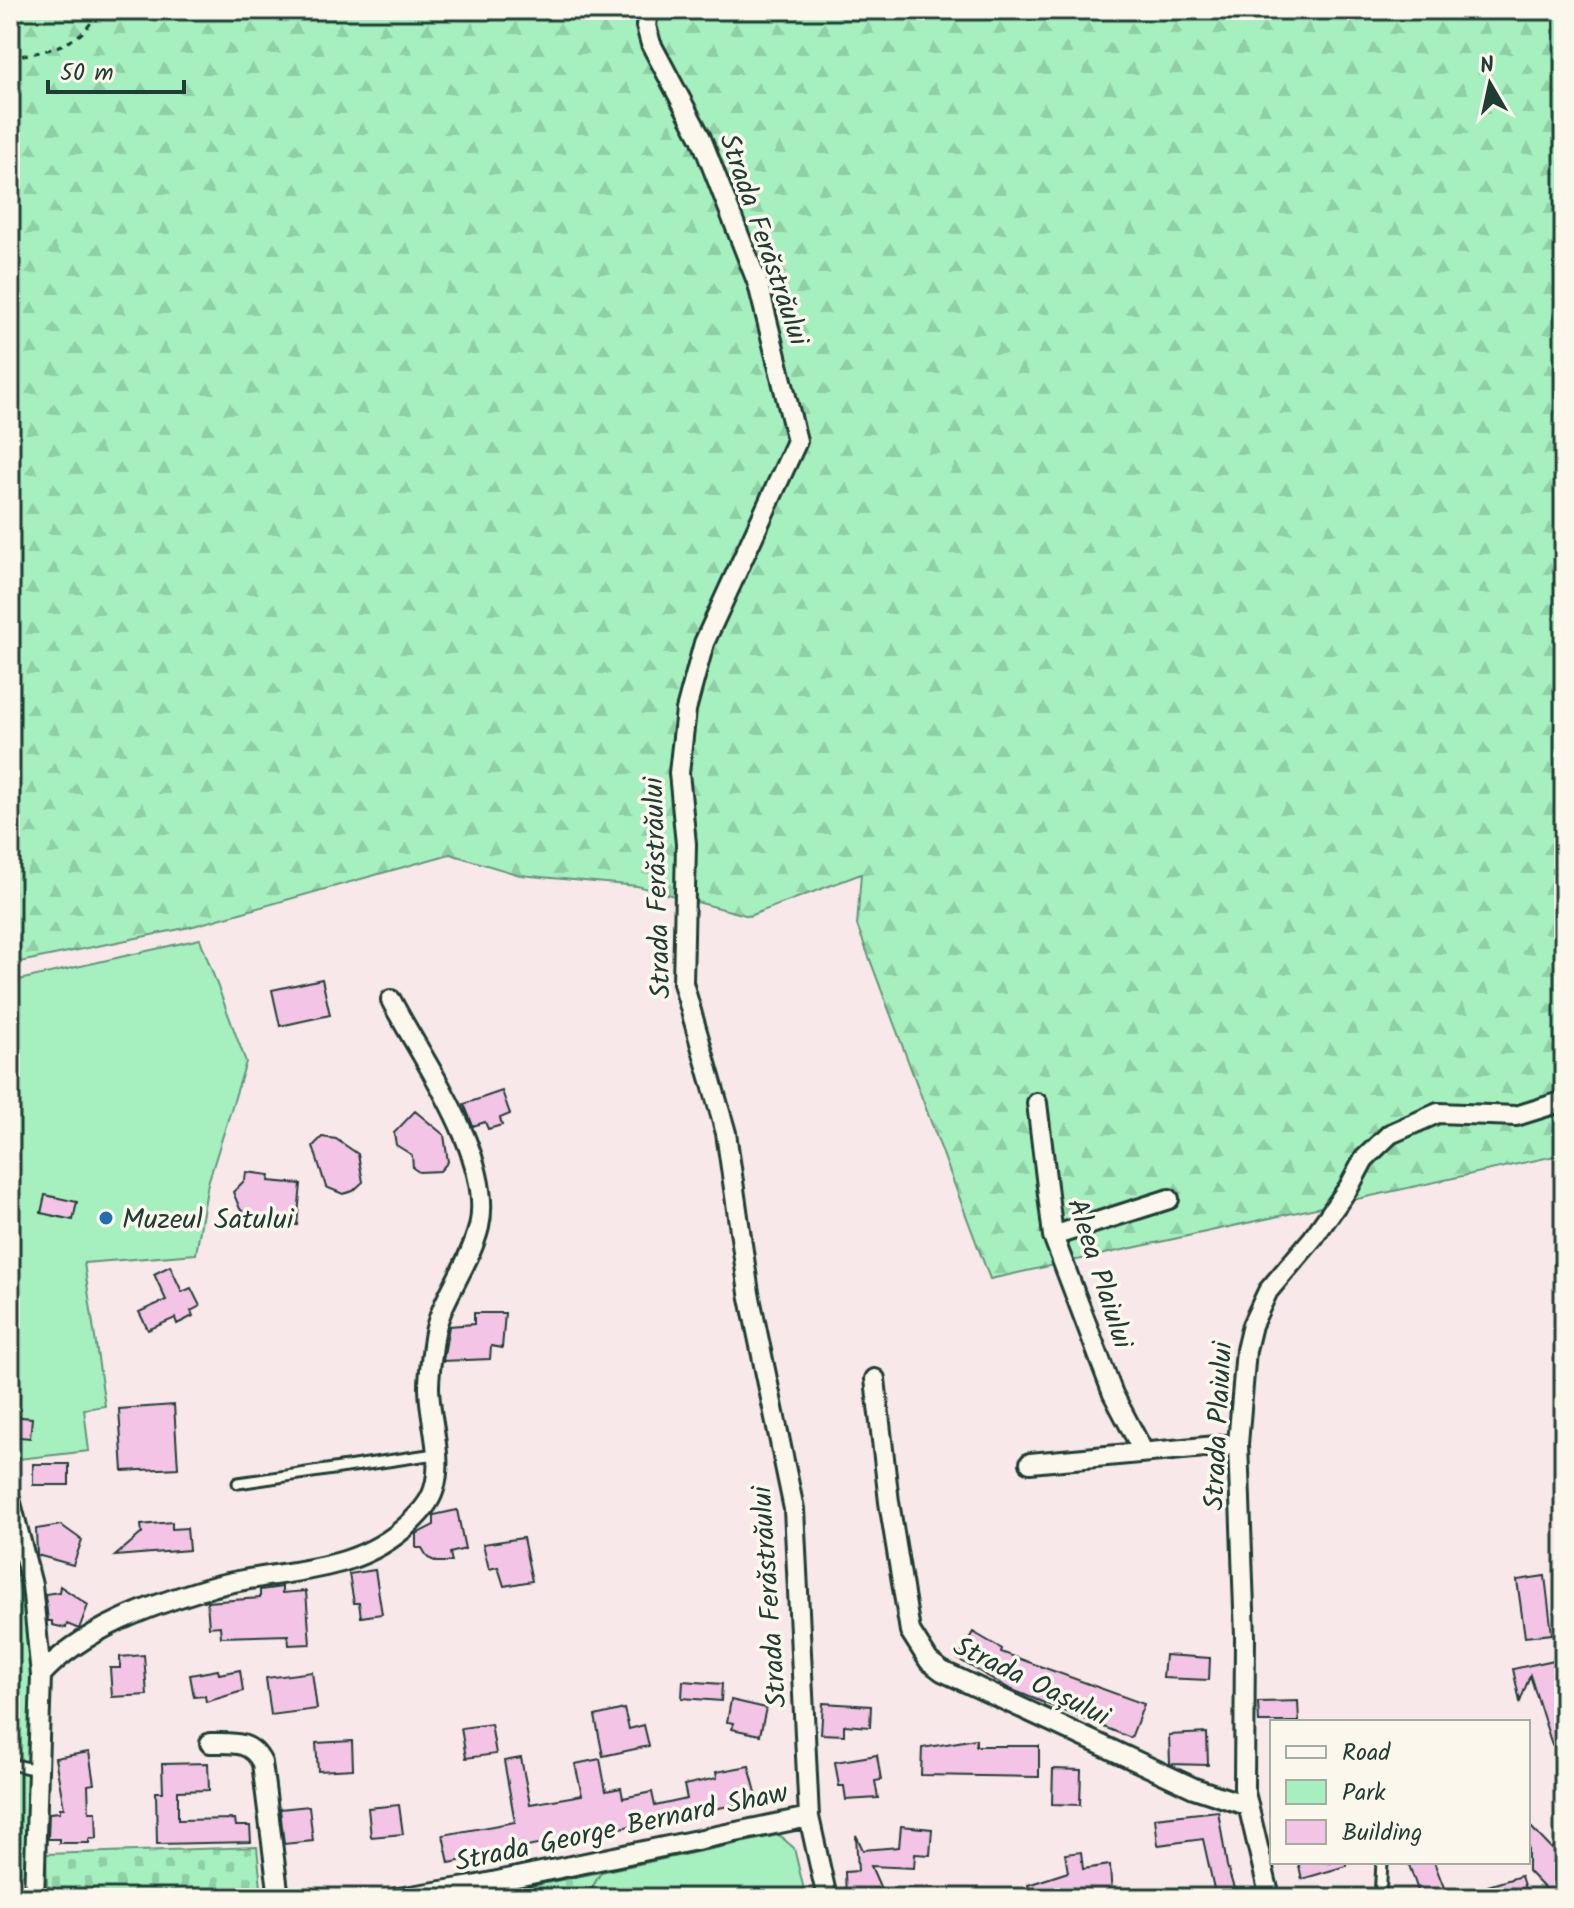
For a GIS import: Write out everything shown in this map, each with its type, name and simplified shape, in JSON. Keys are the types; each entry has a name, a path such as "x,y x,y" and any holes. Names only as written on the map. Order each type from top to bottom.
{"street":[{"name":"Strada Ferăstrăului","path":"648,10 646,26 651,44 701,138 758,284 797,441 704,643 686,710 679,773 686,844 683,983 726,1133 749,1293 794,1509 809,1817 827,1898"},
{"path":"41,1675 70,1648 130,1617 192,1593 242,1581 311,1571 376,1550 422,1511 434,1492 435,1454 429,1387 436,1323 459,1281 479,1225 480,1176 473,1154 391,1000"},
{"name":"Strada Plaiului","path":"1270,1898 1246,1805 1238,1444 1246,1350 1260,1306 1268,1291 1313,1238 1376,1145 1409,1123 1438,1113 1516,1116 1564,1101"},
{"name":"Aleea Plaiului","path":"1037,1103 1053,1236 1108,1381 1143,1451"},
{"path":"1053,1236 1169,1199"},
{"name":"Strada Oașului","path":"875,1379 889,1502 910,1631 929,1661 942,1671 1194,1788 1246,1805"},
{"path":"1030,1463 1238,1444"},
{"path":"10,1499 32,1585 41,1675 34,1898"},
{"path":"210,1743 239,1743 250,1747 262,1763 279,1898"},
{"name":"Strada George Bernard Shaw","path":"398,1898 473,1886 809,1817"}],"lane":[{"path":"238,1483 435,1454"},
{"path":"10,1764 38,1770"},
{"path":"1380,1898 1382,1864"}],"path":[{"path":"10,57 57,50 94,20 96,10"}],"green space":[{"path":"10,10 1564,10 1564,1154 990,1279 857,925 861,874 749,916 637,886 520,875 450,854 190,927 10,964"},
{"name":"Muzeul Satului","path":"200,939 246,1062 208,1183 196,1254 84,1263 105,1406 84,1409 89,1451 10,1460 10,982"},
{"path":"10,1536 35,1674 24,1874 11,1882"},
{"path":"779,1835 794,1848 806,1898 586,1898 601,1872"},
{"path":"257,1847 262,1898 121,1899 67,1893 47,1886 46,1854"},
{"path":"601,1872 586,1898 472,1898"}],"building":[{"path":"322,979 330,1015 280,1026 272,990"},
{"path":"502,1091 510,1114 500,1118 502,1125 488,1129 485,1122 473,1126 464,1104"},
{"path":"415,1111 444,1135 448,1162 440,1171 419,1172 413,1168 412,1155 396,1145 394,1133"},
{"path":"322,1137 336,1139 358,1154 363,1182 353,1191 343,1194 326,1187 313,1146"},
{"path":"246,1172 270,1175 269,1181 301,1184 297,1225 276,1222 277,1217 246,1214 240,1209 233,1192 245,1180"},
{"path":"45,1195 77,1202 73,1220 41,1213"},
{"path":"170,1266 182,1292 191,1288 200,1306 191,1311 193,1316 177,1324 175,1318 148,1330 139,1312 166,1300 154,1274"},
{"path":"474,1313 505,1313 502,1348 491,1346 490,1359 443,1361 449,1326 474,1324"},
{"path":"174,1405 178,1468 123,1471 119,1409"},
{"path":"10,1416 32,1418 30,1438 10,1436"},
{"path":"33,1464 69,1464 69,1485 33,1485"},
{"path":"457,1510 465,1549 450,1553 452,1562 437,1562 428,1558 422,1548 416,1548 416,1534 434,1525 434,1515"},
{"path":"172,1522 172,1529 187,1528 189,1550 115,1556 142,1533 141,1525"},
{"path":"61,1525 82,1540 73,1565 37,1555 36,1529"},
{"path":"523,1538 532,1581 504,1586 498,1567 489,1569 483,1544"},
{"path":"375,1570 382,1614 361,1617 359,1603 354,1603 349,1574"},
{"path":"1545,1576 1552,1634 1525,1637 1517,1580"},
{"path":"60,1586 88,1605 79,1629 67,1624 66,1628 52,1625 52,1621 48,1621 45,1594 59,1592"},
{"path":"282,1587 282,1593 306,1591 310,1644 289,1645 288,1635 221,1637 220,1626 209,1627 207,1602 260,1598 260,1590"},
{"path":"973,1632 1002,1649 1001,1652 1144,1704 1131,1738 1010,1689 958,1659"},
{"path":"144,1655 147,1695 112,1697 110,1668 120,1668 120,1657"},
{"path":"1165,1655 1210,1658 1209,1680 1163,1678"},
{"path":"1554,1660 1564,1708 1564,1741 1552,1745 1530,1675 1520,1702 1513,1669"},
{"path":"218,1670 219,1674 240,1670 243,1691 206,1702 205,1696 194,1697 190,1675"},
{"path":"312,1672 317,1709 271,1715 266,1678"},
{"path":"683,1681 722,1684 721,1701 682,1698"},
{"path":"731,1700 766,1708 760,1735 732,1729 734,1723 727,1722"},
{"path":"1298,1701 1299,1720 1259,1722 1258,1702"},
{"path":"823,1703 871,1706 870,1727 844,1725 844,1735 821,1734"},
{"path":"624,1709 629,1729 644,1725 649,1746 603,1756 595,1716"},
{"path":"491,1724 496,1754 466,1758 461,1728"},
{"path":"1207,1733 1208,1765 1170,1764 1169,1735"},
{"path":"976,1739 976,1746 1039,1746 1039,1777 921,1775 922,1748"},
{"path":"352,1741 353,1769 318,1771 316,1743"},
{"path":"89,1752 94,1784 88,1785 89,1812 96,1812 97,1838 89,1839 89,1843 59,1843 59,1839 48,1839 49,1813 60,1812 60,1808 64,1808 55,1758"},
{"path":"877,1755 881,1780 875,1781 878,1798 846,1800 844,1786 839,1786 835,1762"},
{"path":"521,1758 530,1804 582,1795 575,1764 600,1759 606,1791 621,1788 623,1798 652,1792 655,1806 687,1799 684,1785 717,1778 716,1772 749,1766 758,1800 449,1863 443,1835 515,1822 504,1761"},
{"path":"208,1763 209,1790 178,1791 178,1820 235,1819 236,1826 250,1826 251,1842 157,1844 156,1792 163,1792 162,1764"},
{"path":"1053,1769 1081,1770 1080,1805 1052,1804"},
{"path":"399,1805 403,1834 371,1837 368,1808"},
{"path":"309,1806 313,1841 284,1844 280,1809"},
{"path":"1218,1811 1227,1866 1237,1898 1216,1898 1203,1839 1158,1845 1155,1818"},
{"path":"901,1826 932,1829 930,1855 915,1854 914,1868 871,1866 885,1898 846,1898 845,1872 858,1871 856,1835 863,1850 899,1847"},
{"path":"1530,1826 1552,1849 1564,1835 1564,1882 1551,1895 1528,1871"},
{"path":"1081,1852 1083,1869 1110,1865 1112,1898 1032,1898 1028,1885 1068,1872 1065,1854"},
{"path":"1298,1864 1346,1864 1346,1866 1302,1879"},
{"path":"1409,1864 1435,1864 1448,1898 1420,1896"},
{"path":"1521,1876 1528,1898 1492,1898 1488,1886"}],"place":[{"name":"Muzeul Satului","path":"106,1218"}]}
